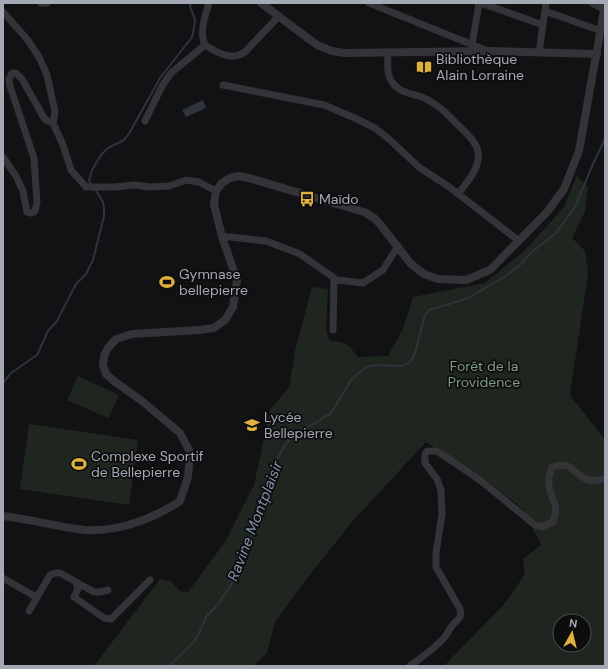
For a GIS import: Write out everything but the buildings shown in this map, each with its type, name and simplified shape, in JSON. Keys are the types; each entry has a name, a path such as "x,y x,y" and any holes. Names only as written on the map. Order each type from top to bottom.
{"street":[{"path":"41,3 47,3"},
{"path":"209,3 202,34 203,41 205,45 224,55 234,57 245,52 279,16"},
{"path":"261,3 317,45 332,51 345,53 490,52 597,54"},
{"path":"369,3 490,52"},
{"path":"472,45 480,3 543,25"},
{"path":"3,516 84,530 100,530 115,528 154,517 180,502 188,477 190,452 180,433 142,401 114,381 106,374 102,365 108,348 116,339 132,334 214,328 225,320 233,308 237,280 222,237 214,204 216,191 222,183 230,178 239,176 364,212 374,218 411,264 424,274 438,280 466,280 490,270 547,212 564,189 579,151 605,7 592,3"},
{"path":"539,53 546,5 601,31"},
{"path":"3,12 27,39 39,57 47,76 54,112 53,122 63,145 71,170 86,187 135,185 149,187 169,186 186,180 199,182 216,191"},
{"path":"145,120 162,86 171,73 205,45"},
{"path":"388,52 388,73 392,82 398,89 423,97 442,109 472,139 477,148 478,158 476,168 458,194"},
{"path":"3,156 23,190 27,212 31,213 35,211 37,203 34,158 10,86 9,79 12,73 16,73 22,79 44,118 47,121 53,122"},
{"path":"223,85 307,101 341,111 375,128 420,168 458,194 519,241"},
{"path":"222,237 266,241 293,251 334,279 363,283 383,270 398,246"},
{"path":"333,330 334,279"},
{"path":"410,666 446,636 462,614 436,567 435,562 442,502 438,480 424,463 425,454 427,451 436,451 440,453 480,480 525,518 542,527 554,522 556,514 556,505 549,485 549,474 552,467 561,464 570,467 585,479 595,481 605,479"},
{"path":"29,611 50,575 54,573 60,573 94,592 108,590"},
{"path":"3,578 36,597"},
{"path":"76,582 78,589 74,597 104,618 111,619 150,580"}],"green space":[{"name":"Forêt de la Providence","path":"577,176 588,187 585,211 572,238 585,251 588,273 570,395 605,440 605,666 444,666 506,602 525,574 523,559 541,545 523,509 481,476 426,442 351,523 298,590 275,622 267,653 253,666 94,666 160,579 171,581 180,591 188,592 225,542 254,485 270,410 289,387 295,351 312,287 328,289 326,331 330,341 347,344 358,357 388,356 403,329 413,297 485,283 526,249 564,207"},
{"path":"78,376 119,395 108,418 67,400"},
{"name":"Complexe Sportif de Bellepierre","path":"29,424 138,440 129,505 20,489"}],"shaded area":[{"path":"203,100 206,108 186,117 182,110"}],"waterway":[{"path":"92,186 89,181 92,170 101,155 108,148 124,140 160,78 192,37 195,20 190,6 191,3"},
{"name":"Ravine Montplaisir","path":"169,666 194,642 206,617 218,604 230,587 248,548 265,492 269,473 285,445 292,437 331,413 351,380 366,367 376,365 403,366 410,362 414,356 425,315 429,310 466,299 503,278 518,267 532,252 556,233 575,207 605,139"},
{"path":"3,383 11,373 37,355 48,331 57,321 76,284 86,274 93,260 104,216 103,202 95,189"}],"place":[{"name":"Bibliothèque Alain Lorraine","path":"424,67"},
{"name":"Maïdo","path":"307,199"},
{"name":"Gymnase bellepierre","path":"167,282"},
{"name":"Lycée Bellepierre","path":"252,425"},
{"name":"Complexe Sportif de Bellepierre","path":"79,464"}]}
